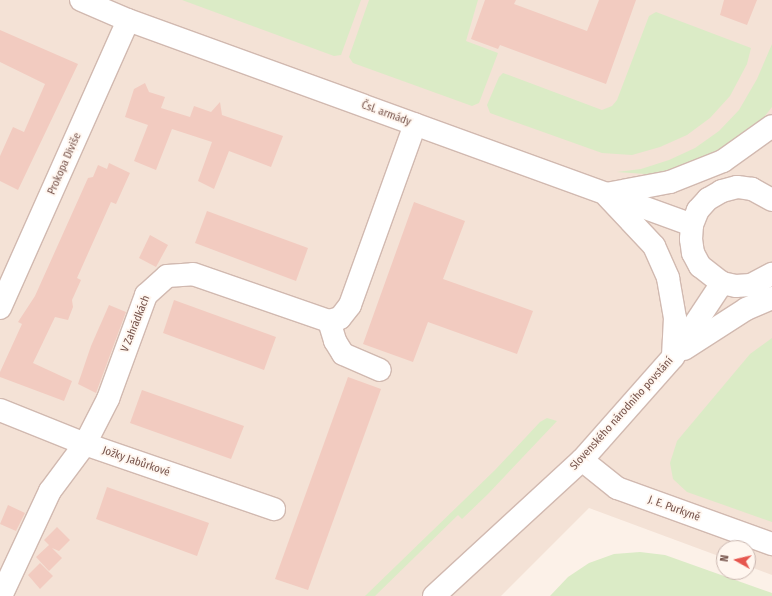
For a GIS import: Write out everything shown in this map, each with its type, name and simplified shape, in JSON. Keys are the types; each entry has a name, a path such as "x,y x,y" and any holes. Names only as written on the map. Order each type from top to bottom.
{"street":[{"name":"Čsl. armády","path":"81,0 128,20 692,225"},
{"name":"Prokopa Diviše","path":"0,308 128,20"},
{"path":"380,370 342,354 335,341 329,321 340,318 350,305 414,124"},
{"path":"605,194 670,182 723,161 772,126"},
{"path":"770,192 737,187 722,191 708,198 698,210 692,225 693,253 700,266 722,283 736,286 751,285 772,274"},
{"path":"605,194 654,246 668,278 675,318 673,357"},
{"name":"V Zahrádkách","path":"1,596 50,490 85,444 108,399 146,294 167,276 193,274 329,321"},
{"name":"Slovenského národního povstání","path":"434,596 582,460 673,357 722,283"},
{"path":"673,357 710,330 746,309 772,298"},
{"name":"Jožky Jabůrkové","path":"0,410 85,444 274,509"},
{"name":"J. E. Purkyně","path":"582,460 617,488 772,544"}],"shaded area":[{"path":"0,0 772,0 772,575 756,569 756,540 716,540 716,555 589,508 501,596 0,596"}],"green space":[{"path":"182,0 361,0 341,55 334,56"},
{"path":"369,0 478,0 466,41 498,53 479,103 472,106 353,63 349,57"},
{"path":"656,12 751,48 747,64 730,96 710,118 687,135 660,147 632,155 602,153 490,113 487,105 499,77 503,73 602,110 612,106 617,100 649,16"},
{"path":"772,44 772,107 753,131 731,149 677,173 645,174 617,172 641,169 669,160 695,148 719,131 739,110 757,79"},
{"path":"772,338 772,522 687,492 673,479 670,463 677,441 750,354"},
{"path":"547,418 557,421 488,494 462,519 458,515 375,596 365,596 495,470 540,422"},
{"path":"640,552 665,555 716,573 716,580 735,580 772,593 772,596 550,596 568,577 589,563 614,554"}],"building":[{"path":"485,0 516,0 514,4 587,31 599,0 636,0 606,84 500,45 498,49 471,39"},
{"path":"724,0 757,0 747,25 720,15"},
{"path":"0,30 78,64 18,190 0,181 0,156 13,127 24,132 45,84 0,62"},
{"path":"145,83 149,92 165,97 161,108 190,117 194,106 211,112 220,102 222,115 283,136 271,167 229,151 214,189 198,181 212,142 172,129 156,170 134,161 148,125 125,117 134,89"},
{"path":"109,163 130,173 116,204 111,202 77,278 81,280 72,300 73,307 68,320 55,317 33,363 72,381 64,401 0,377 0,372 22,324 18,322 35,296 88,178 93,177 98,165 107,169"},
{"path":"414,202 465,221 443,279 533,311 517,354 428,322 413,362 363,344"},
{"path":"207,211 308,248 296,281 195,243"},
{"path":"150,235 168,245 156,267 139,258"},
{"path":"174,300 276,337 264,370 163,333"},
{"path":"109,305 126,312 96,393 78,384 91,346"},
{"path":"348,377 381,389 308,590 275,579"},
{"path":"142,390 244,426 231,459 130,423"},
{"path":"107,487 209,523 197,556 96,519"},
{"path":"8,505 25,513 16,531 0,524"},
{"path":"57,527 70,540 59,551 52,548 62,558 49,571 36,557 49,545 44,540"},
{"path":"40,563 53,576 40,589 28,575"}]}
